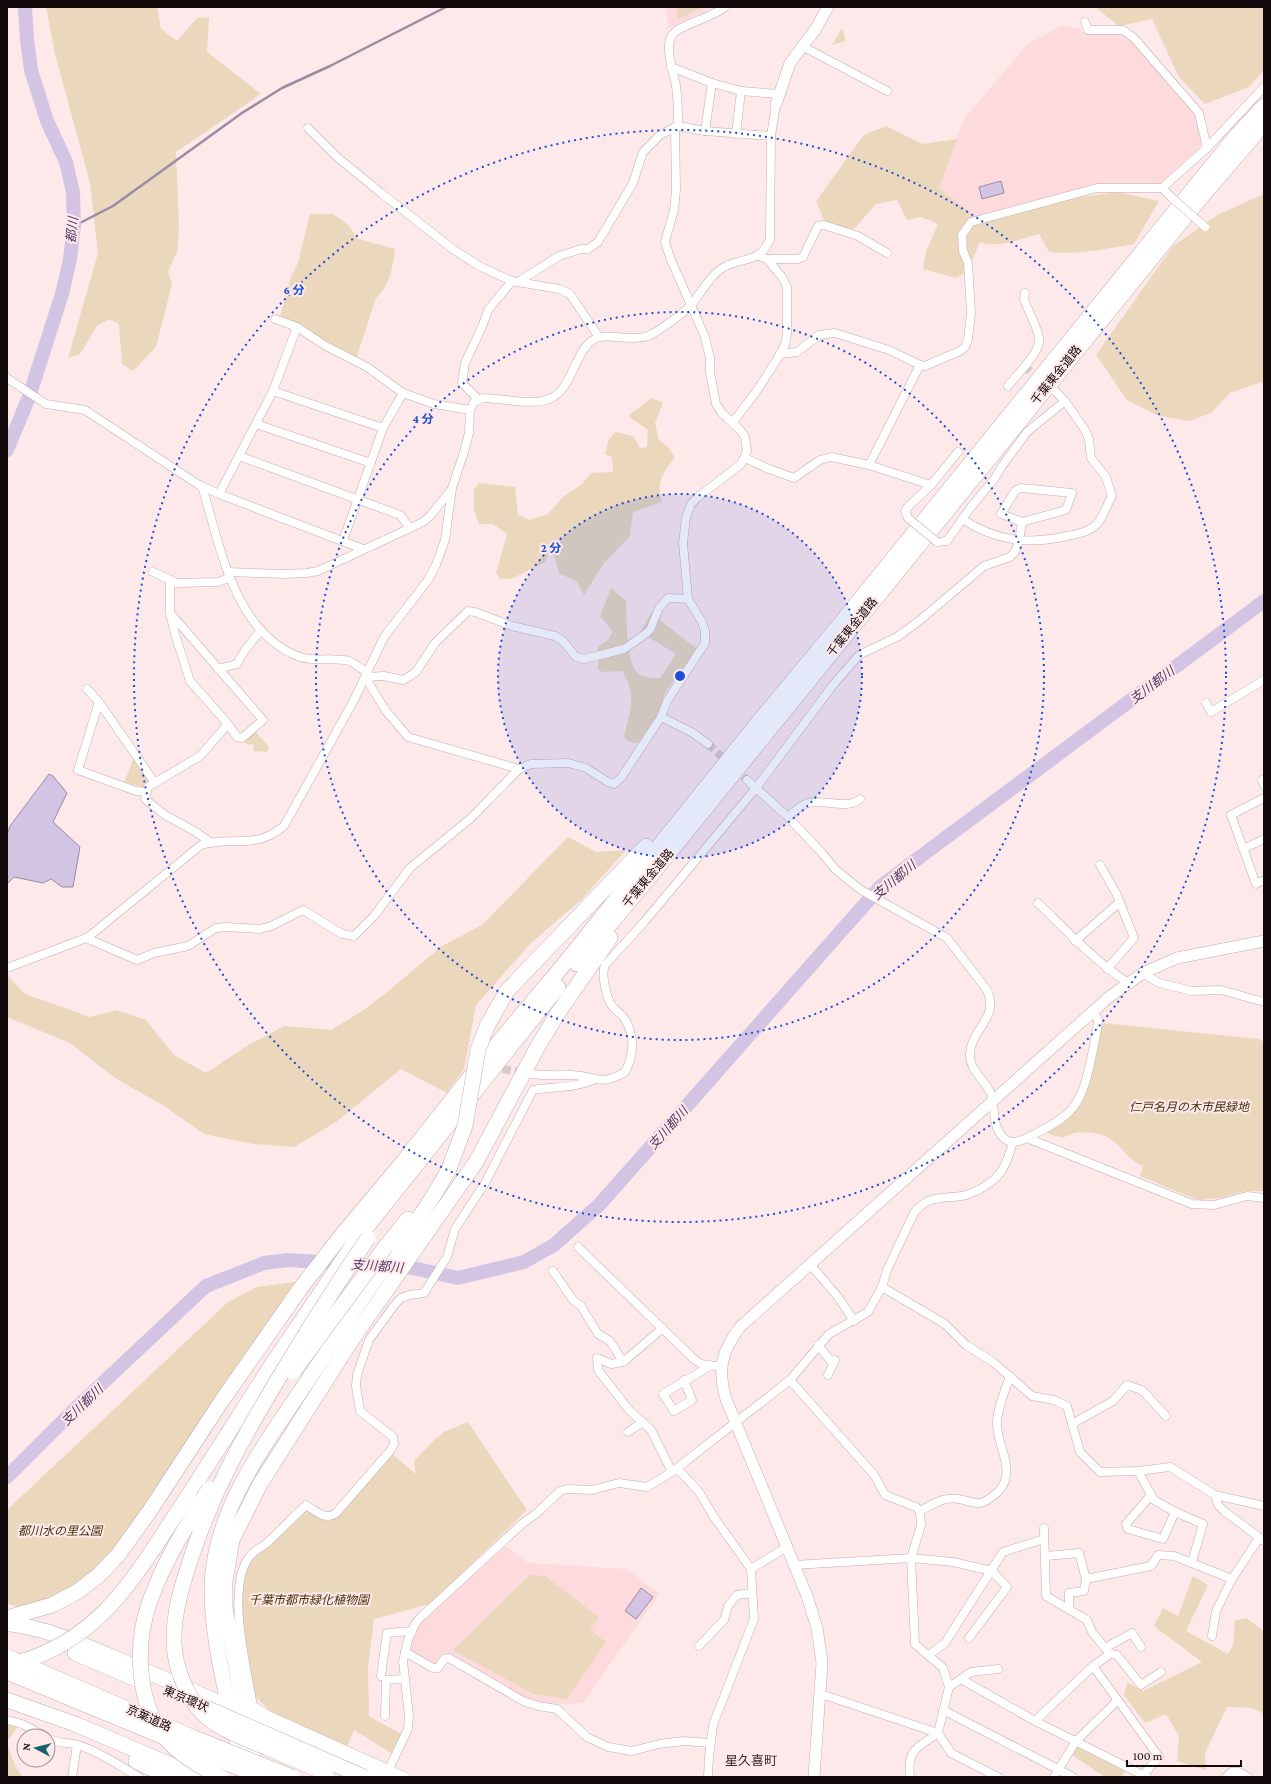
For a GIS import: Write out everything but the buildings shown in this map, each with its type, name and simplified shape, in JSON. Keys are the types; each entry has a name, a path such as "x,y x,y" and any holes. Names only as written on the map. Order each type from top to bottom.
{"highway":[{"name":"千葉東金道路","path":"761,718 850,612 1237,135 1264,106"},
{"name":"千葉東金道路","path":"363,1239 435,1149 443,1131 570,972 657,868 1193,207 1264,124"},
{"path":"245,1777 229,1706 214,1626 212,1585 220,1536 237,1494 272,1434 361,1300 412,1229 449,1169 465,1126 478,1050 487,1026 507,991 613,882 657,834 726,751 761,718"},
{"path":"8,1622 52,1605 77,1592 89,1583 122,1550 221,1402 300,1289 341,1236 565,963 761,718"},
{"path":"258,1777 249,1709 225,1608 225,1581 232,1540 260,1484 376,1304 476,1162 538,1046 558,1013 636,902 657,868"},
{"path":"221,1777 198,1766 184,1756 170,1744 155,1722 145,1694 141,1670 141,1646 149,1602 186,1525 214,1482 386,1246 449,1169"},
{"path":"7,1665 50,1652 75,1638 105,1612 125,1588 188,1496 321,1291 363,1239"},
{"path":"334,1777 238,1736 208,1717 193,1700 182,1680 175,1657 174,1629 183,1583 200,1530 227,1468 363,1239"},
{"path":"8,1622 28,1626 51,1634 229,1706 249,1709 388,1773"},
{"name":"東京環状","path":"8,1622 98,1663 179,1696 364,1777"},
{"name":"京葉道路","path":"7,1657 192,1737 292,1777"},
{"name":"京葉道路","path":"7,1672 261,1777"},
{"path":"7,1700 75,1724 199,1777"},
{"path":"7,1708 88,1737 169,1777"}],"street":[{"path":"86,938 137,960 154,953 188,946 216,928 226,927 260,929 271,926 303,910 342,934 354,936 374,916 410,868 471,818 519,769 532,764 568,763 586,768 608,782 614,784 621,778 661,717 667,701 705,643 705,631 702,622 688,599 683,543 686,518 691,504 745,458 747,451 745,437 716,404 710,372 710,358 705,337 665,242 674,210 676,190 676,85 671,67 669,45 672,35 719,12 725,7"},
{"path":"763,257 770,239 771,136 777,99 790,64 815,30 828,7"},
{"path":"1085,22 1088,30 1123,30 1134,38 1199,113 1207,148"},
{"path":"802,46 887,91"},
{"path":"671,67 712,83 777,99"},
{"path":"705,131 712,83"},
{"path":"780,354 797,352 819,335 835,334 889,350 925,366 960,351 965,347 968,339 971,313 968,263 963,251 962,235 971,222 1097,188 1162,188 1207,148 1264,87"},
{"path":"736,134 741,91"},
{"path":"478,399 462,383 465,363 482,327 488,310 515,281 559,256 582,249 588,249 598,242 632,184 643,152 660,135 677,127 736,134 771,136"},
{"path":"308,128 359,175 454,250 481,268 515,281 559,289 570,294 599,337"},
{"path":"1162,188 1204,227"},
{"path":"7,968 86,938 189,853 201,845 210,842 259,841 270,837 284,826 328,747 387,633 428,580 436,565 445,540 452,488 469,433 470,410 472,405 478,399 488,398 537,401 554,397 564,387 586,347 599,337 630,340 650,335 691,306 716,272 722,268 763,257 798,259 803,257 818,226 824,225 858,236 887,253"},
{"path":"733,422 756,392 780,354 785,345 787,334 787,288 782,277 763,257"},
{"path":"1008,386 1036,351 1039,344 1039,336 1024,299 1025,294"},
{"path":"275,319 297,327 324,346 367,367 404,393 434,404 470,410"},
{"path":"219,494 274,391 297,327"},
{"path":"869,464 920,365"},
{"path":"8,379 46,404 85,410 202,486 219,494 363,549"},
{"path":"274,391 383,428"},
{"path":"962,519 984,532 1019,541 1037,542 1082,533 1096,524 1112,496 1106,477 1091,458 1085,430 1065,401 1055,391"},
{"path":"343,541 383,428 404,393"},
{"path":"958,452 931,485 908,507 906,511 908,518 938,542 947,541 962,519 995,478 1027,432 1065,401"},
{"path":"256,424 371,463"},
{"path":"239,456 400,515 410,528"},
{"path":"745,458 794,478 820,460 831,457 869,464 931,485"},
{"path":"202,486 228,575 249,613 261,630 270,639 300,657 351,662 366,674 386,710 408,737 519,769"},
{"path":"153,572 178,583 193,581 218,582 228,575 307,573 330,567 363,549 410,528 430,516 452,488"},
{"path":"1021,488 1072,492 1066,510 1022,522 1001,514 1015,491 1021,488"},
{"path":"532,1074 576,1076 593,1080 608,1080 625,1072 633,1054 629,1029 624,1018 610,1003 604,968 756,788 833,685 858,655 897,637 914,625 984,566 1010,557 1015,552 1019,541 1022,522"},
{"path":"170,580 170,613 190,681 228,724 237,737 242,738 263,720 170,613"},
{"path":"366,674 403,680 410,676 416,672 435,644 468,611 475,612 512,626 556,636 563,641 576,657 584,659 624,649 650,630 659,608 668,598 688,599"},
{"path":"218,668 237,664 245,650 261,630"},
{"path":"1206,703 1211,712 1264,680"},
{"path":"87,689 99,702 155,783"},
{"path":"99,702 78,770 136,791 147,792"},
{"path":"661,717 693,733 708,744"},
{"path":"210,842 196,832 165,815 145,799 148,787 200,756 228,724"},
{"path":"747,780 788,817 836,870 861,890 947,938 988,990 991,998 991,1007 972,1044 970,1054 971,1064 990,1092 993,1102 996,1126 1006,1140 1013,1142 1027,1138 1062,1118 1072,1110 1080,1098 1097,1030 1098,1020 1094,1012"},
{"path":"1264,798 1231,815 1256,884 1264,880"},
{"path":"788,817 808,803 829,801 851,804 860,799"},
{"path":"1243,849 1264,839"},
{"path":"1100,865 1120,902 1134,938 1107,968"},
{"path":"1074,941 1120,902"},
{"path":"1038,903 1074,941 1128,983"},
{"path":"814,1777 822,1663 817,1628 808,1596 735,1422 723,1389 722,1367 727,1347 740,1327 1128,983 1143,973 1177,958 1264,941"},
{"path":"1143,973 1159,983 1192,991 1221,990 1264,1001"},
{"path":"249,1709 238,1583 244,1566 253,1553 266,1544 306,1504 324,1516 332,1516 336,1513 392,1448 394,1440 390,1434 360,1411 356,1386 357,1375 369,1340 401,1298 409,1295 424,1293 446,1257 455,1229 485,1183 533,1090 546,1087 570,1088 593,1080"},
{"path":"1027,1138 1192,1204 1214,1205 1246,1196 1264,1198"},
{"path":"406,1777 388,1773 408,1729 409,1716 403,1661 412,1631 420,1618 523,1523 537,1513 555,1494 567,1489 592,1490 619,1483 647,1487 674,1470 790,1380 818,1345 829,1334 868,1312 882,1287 887,1270 914,1213 919,1206 932,1199 963,1196 992,1182 1003,1169 1013,1142"},
{"path":"578,1247 694,1359 701,1364 722,1367"},
{"path":"810,1264 838,1297 854,1321"},
{"path":"553,1271 573,1300 581,1306 598,1334 610,1341 623,1362"},
{"path":"882,1287 945,1324 966,1345 993,1362 1032,1396 1054,1400 1067,1406 1080,1452 1100,1472 1138,1471 1170,1467 1215,1495 1264,1506"},
{"path":"663,1328 623,1362 611,1364 597,1358 598,1370 629,1410 651,1430 674,1470 699,1492 714,1517 751,1569 754,1612 752,1626 718,1710 710,1743 708,1777"},
{"path":"818,1345 834,1361 828,1375"},
{"path":"684,1380 710,1366"},
{"path":"920,1511 941,1500 951,1497 981,1503 994,1496 1002,1486 1007,1478 1007,1469 997,1424 999,1410 1010,1376"},
{"path":"790,1380 875,1476 885,1494 916,1507 920,1511 921,1525 911,1558 915,1644 943,1668 949,1686 938,1733 914,1751 908,1763 910,1777"},
{"path":"1072,1424 1113,1400 1127,1385 1142,1390 1166,1416"},
{"path":"628,1432 643,1422"},
{"path":"1138,1471 1154,1500 1175,1512 1203,1524 1192,1562"},
{"path":"1151,1495 1126,1524 1128,1529 1163,1540 1175,1512"},
{"path":"1212,1636 1216,1611 1232,1579 1261,1540 1224,1511 1218,1505 1215,1495"},
{"path":"1044,1528 1046,1596 1087,1620 1092,1632 1107,1651 1117,1655 1141,1685 1161,1672"},
{"path":"929,1655 945,1643 1003,1552 1044,1538"},
{"path":"751,1569 787,1547"},
{"path":"1046,1556 1079,1553 1086,1579 1084,1591 1069,1593 1069,1609"},
{"path":"1086,1579 1151,1566 1158,1555 1174,1556 1232,1579"},
{"path":"794,1565 911,1558 953,1562 992,1571 1007,1587 969,1638"},
{"path":"699,1646 724,1620 728,1606 737,1595 752,1593"},
{"path":"381,1676 387,1633 412,1631"},
{"path":"1035,1721 1107,1651 1132,1633 1141,1647"},
{"path":"405,1652 433,1668 438,1668 444,1659 448,1658 523,1701 538,1706 558,1709 587,1737 608,1747 632,1751 659,1744 684,1740 710,1743"},
{"path":"961,1679 1035,1721 1145,1776 1159,1757 1093,1666"},
{"path":"949,1686 971,1672 998,1669"},
{"path":"385,1716 386,1680 405,1678"},
{"path":"821,1694 938,1733 951,1752 998,1777"},
{"path":"1054,1777 1076,1741 1118,1700"},
{"path":"943,1710 1073,1777"},
{"path":"7,1720 22,1724 30,1728"},
{"path":"56,1742 77,1745 139,1777"},
{"path":"72,1777 77,1745"},
{"path":"1226,1777 1231,1772 1239,1772 1248,1777"}],"shaded area":[{"path":"665,7 714,7 669,28"},
{"path":"1061,26 1078,28 1084,33 1120,33 1146,54 1194,113 1202,138 1200,147 1159,184 1096,186 975,218 938,188 964,119 1028,44"},
{"path":"1001,181 1004,193 982,199 979,187"},
{"path":"49,774 53,776 67,793 53,822 80,847 73,887 62,887 51,879 43,883 14,877 7,884 7,835 10,826"},
{"path":"505,1546 528,1563 627,1569 659,1594 583,1703 544,1705 527,1699 448,1655 439,1663 434,1664 411,1652 410,1646 421,1622"},
{"path":"641,1588 653,1597 636,1619 625,1611"}],"green space":[{"path":"46,7 157,7 161,29 177,41 198,17 209,18 207,52 261,94 176,152 179,228 177,252 168,272 172,284 156,347 133,371 122,364 119,324 109,319 97,326 80,354 68,358 98,253 90,183 55,54"},
{"path":"677,7 704,7 678,19"},
{"path":"1095,7 1264,7 1264,70 1249,87 1205,104 1179,77 1152,19 1119,26"},
{"path":"842,28 846,41 832,45"},
{"path":"886,126 922,144 957,139 939,188 982,223 1062,200 1117,192 1159,201 1134,244 1081,252 1049,252 1039,234 1001,244 986,244 980,242 967,272 956,278 923,269 926,252 938,224 921,217 907,220 897,200 876,204 854,229 826,225 816,201 864,135"},
{"path":"1264,194 1264,381 1230,393 1211,413 1189,421 1159,416 1127,400 1096,355 1173,246 1219,214"},
{"path":"310,214 333,214 348,225 358,239 395,249 388,282 376,298 356,359 327,345 303,325 280,317 291,277 298,263"},
{"path":"652,398 663,403 655,423 659,440 668,447 675,458 661,478 660,495 662,502 633,512 630,536 604,563 584,595 577,582 559,573 555,558 550,549 545,562 511,579 500,579 496,573 507,534 493,524 479,524 474,510 474,489 479,483 515,487 518,515 530,520 548,514 563,497 582,484 591,473 613,472 612,457 605,454 609,439 615,432 633,436 640,448 647,447 648,430 628,416"},
{"path":"611,588 626,601 629,651 634,669 639,674 646,677 660,678 676,654 640,632 651,613 697,649 666,691 658,714 638,743 629,742 624,737 631,703 630,688 627,680 622,671 602,672 598,669 598,646 609,638 612,631 600,616"},
{"path":"255,731 269,747 267,752 254,751 253,744 247,745 244,741"},
{"path":"134,757 149,778 148,785 143,787 124,783"},
{"path":"568,837 596,852 626,850 582,899 530,944 476,1005 464,1069 447,1093 401,1069 336,1122 294,1147 253,1144 204,1134 164,1106 115,1078 70,1043 7,1017 7,975 25,994 90,1017 117,1010 146,1020 174,1055 206,1073 245,1047 284,1026 331,1030 362,1011 442,946 482,925"},
{"name":"仁戸名月の木市民緑地","path":"1103,1023 1258,1039 1264,1042 1264,1191 1246,1191 1220,1198 1200,1200 1140,1176 1143,1166 1132,1159 1111,1139 1105,1136 1082,1132 1062,1137 1045,1132 1070,1115 1082,1101"},
{"name":"都川水の里公園","path":"295,1282 124,1538 101,1565 74,1587 43,1601 19,1608 7,1603 7,1510 228,1302 257,1287"},
{"name":"千葉市都市緑化植物園","path":"468,1422 527,1510 430,1604 374,1619 368,1668 369,1716 401,1734 391,1753 354,1730 347,1747 271,1712 253,1694 241,1604 244,1575 254,1558 271,1545 307,1510 328,1521 391,1453 416,1474 414,1461 433,1441 444,1432"},
{"path":"530,1575 545,1576 599,1617 590,1630 606,1642 567,1699 533,1694 453,1650"},
{"path":"1193,1576 1208,1585 1186,1631 1228,1654 1233,1645 1235,1621 1246,1618 1264,1631 1264,1714 1252,1708 1227,1707 1205,1753 1206,1770 1177,1761 1179,1736 1166,1714 1145,1723 1124,1695 1127,1682 1143,1691 1202,1662 1154,1626 1163,1608 1178,1616"},
{"path":"7,1724 18,1726 16,1728 7,1742"},
{"path":"7,1744 15,1766 23,1777 7,1777"},
{"path":"1079,1745 1125,1771 1121,1777 1105,1777 1072,1755"}],"waterway":[{"name":"都川","path":"7,450 29,397 62,294 70,259 74,226 73,192 66,162 47,121 31,70 25,7"},
{"path":"74,226 113,206 242,113 282,88 330,66 446,7"},
{"name":"支川都川","path":"7,1477 76,1408 206,1286 264,1263 288,1260 413,1268 458,1278 524,1262 554,1245 600,1204 881,886 1264,601"}],"tunnel":[{"path":"1024,366 1042,381"},
{"path":"708,744 747,780"},
{"path":"491,1067 525,1073"}],"district":[{"name":"星久喜町","path":"751,1760"}]}
